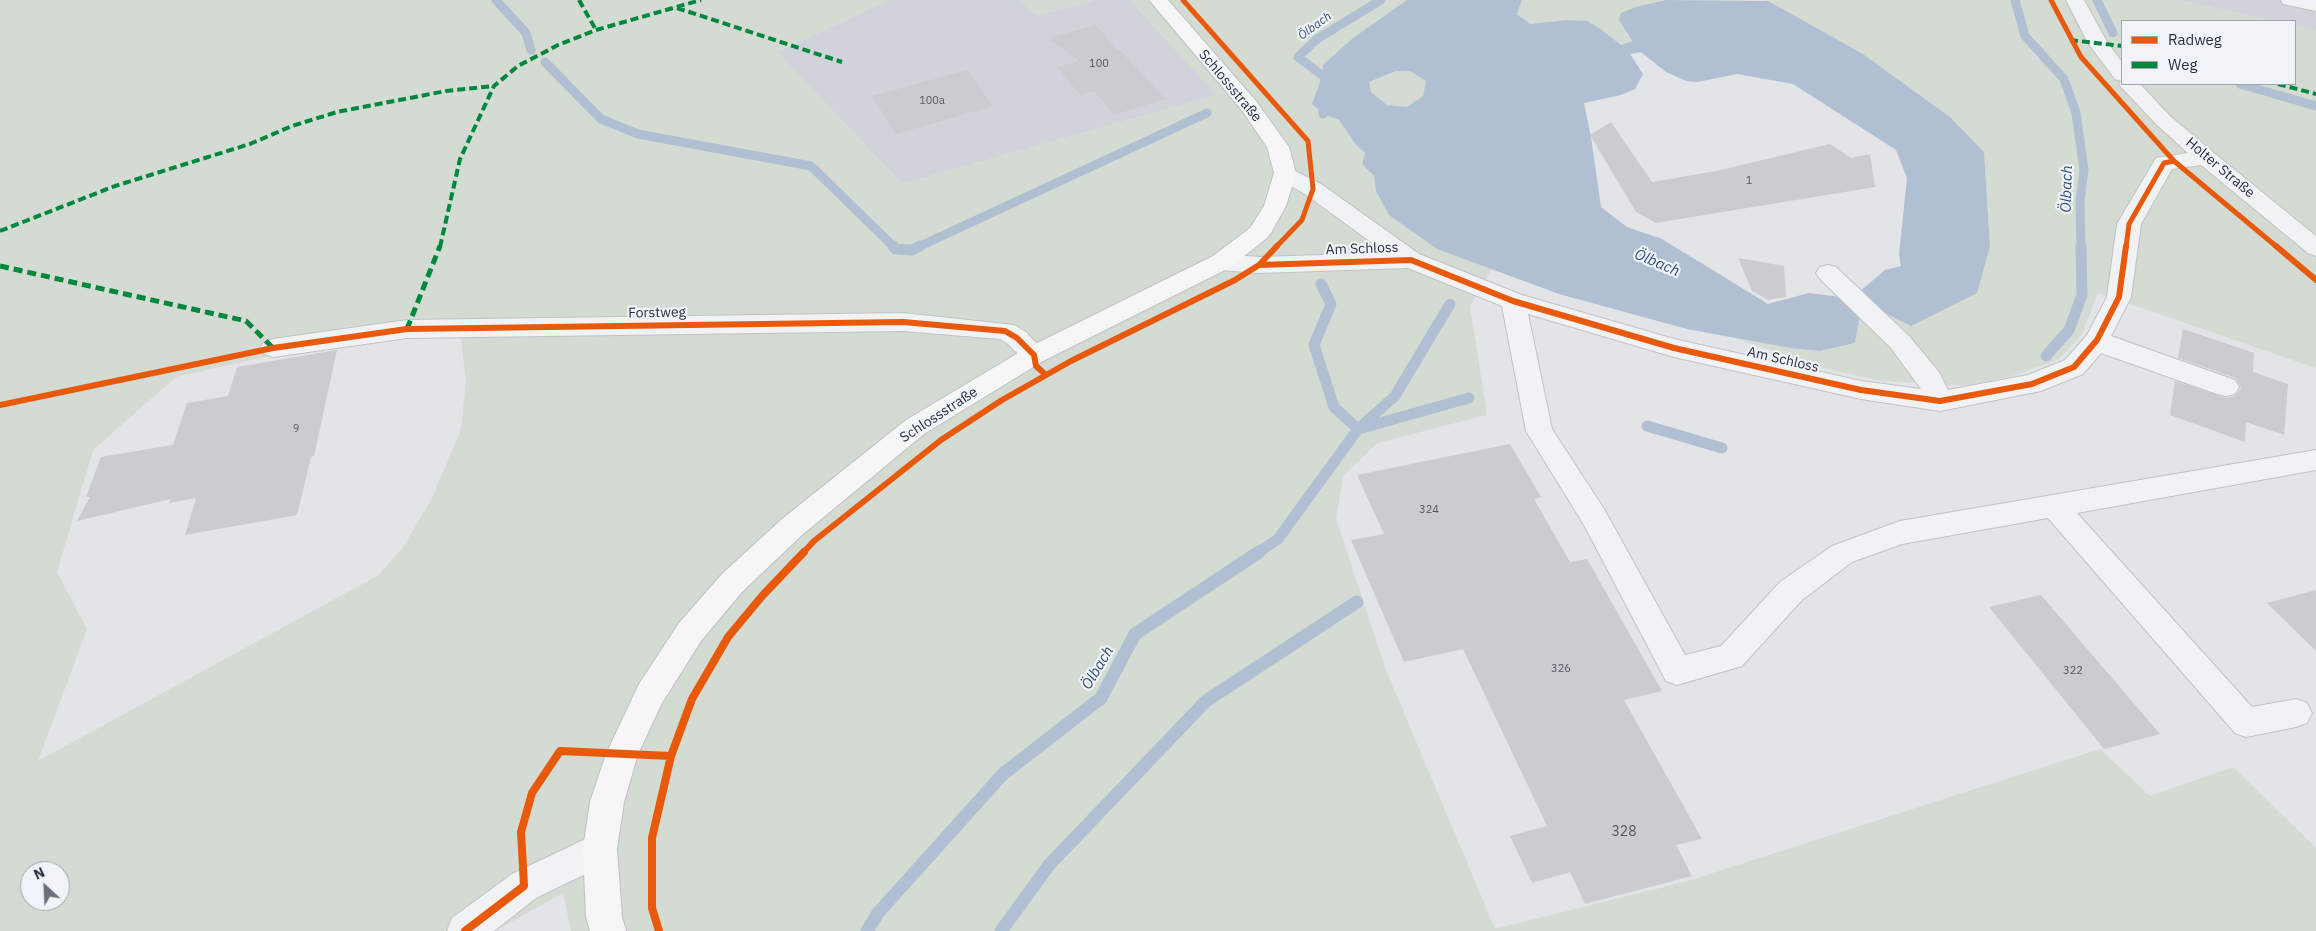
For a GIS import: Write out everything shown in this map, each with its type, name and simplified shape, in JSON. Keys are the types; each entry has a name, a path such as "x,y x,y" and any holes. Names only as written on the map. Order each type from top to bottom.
{"main road":[{"name":"Schlossstraße","path":"608,931 604,917 600,849 607,802 620,762 650,694 690,632 732,583 792,526 915,428 1034,355 1221,262 1259,233 1276,206 1285,173 1278,147 1250,105 1158,0"}],"street":[{"path":"2075,0 2098,43 2121,74"},
{"path":"2290,0 2316,6"},
{"name":"Holter Straße","path":"2130,85 2163,120 2206,158 2316,248"},
{"name":"Am Schloss","path":"1285,173 1313,189 1411,260 1513,301 1674,348 1861,390 1940,402 1984,394 2041,380 2074,367 2097,340 2119,297 2129,224 2164,163 2206,158"},
{"name":"Am Schloss","path":"1221,262 1259,265 1411,260"},
{"path":"1828,273 1900,342 1930,379 1940,402"},
{"path":"1513,301 1539,432 1594,517 1677,671 1731,657 1791,591 1842,554 1900,533 2316,460"},
{"name":"Forstweg","path":"273,348 407,329 903,322 1005,331 1017,338 1034,355"},
{"path":"2097,340 2115,349 2226,387"},
{"path":"2053,505 2246,723 2296,713"},
{"path":"465,931 524,886 600,849"}],"shaded area":[{"path":"0,0 889,0 777,52 902,184 1217,95 1130,0 1407,0 1323,65 1320,82 1312,104 1323,114 1339,120 1356,145 1365,153 1362,164 1374,176 1376,191 1437,249 1492,269 1470,306 1487,415 1377,443 1343,476 1336,519 1386,670 1495,929 1688,881 2100,749 2150,796 2233,767 2316,848 2316,931 571,931 563,893 495,931 0,931","holes":["460,333 466,381 461,429 433,496 404,546 379,575 38,761 87,629 57,572 93,450 176,377 273,355 362,343"]},
{"path":"889,0 1018,0 1038,15 1094,0 1130,0 1217,95 902,184 777,52"},
{"path":"1018,0 1094,0 1038,15"},
{"path":"1522,0 1666,1 1652,4 1625,33 1632,41 1620,45 1599,28 1567,20 1530,24 1517,14"},
{"path":"1765,0 2178,0 2268,20 2121,20 2121,85 2296,85 2296,26 2316,31 2316,368 2098,293 2082,334 2059,359 2016,375 1969,386 1881,381 1824,368 1734,338 1790,348 1820,351 1855,343 1860,314 1990,246 1984,152 1950,117 1863,54"},
{"path":"2178,0 2316,0 2316,31 2296,26 2296,20 2268,20"},
{"path":"1396,71 1410,71 1426,81 1423,96 1407,107 1387,105 1371,92 1369,82"}],"water":[{"path":"1407,0 1522,0 1517,14 1530,24 1567,20 1587,21 1621,45 1632,41 1619,20 1621,13 1636,7 1666,0 1768,1 1863,54 1950,117 1984,152 1990,246 1977,293 1911,326 1877,309 1860,314 1855,343 1820,351 1790,348 1687,329 1559,294 1437,249 1389,215 1376,191 1374,176 1362,164 1365,153 1356,145 1339,120 1323,114 1312,104 1320,82 1323,65 1353,38","holes":["1641,52 1666,72 1686,81 1697,82 1737,74 1793,84 1896,150 1907,178 1899,255 1901,266 1885,270 1859,292 1841,297 1809,293 1768,304 1662,239 1627,227 1601,207 1584,103 1621,95 1635,89 1643,74 1630,54","1396,71 1410,71 1426,81 1423,96 1407,107 1387,105 1371,92 1369,82"]}],"building":[{"path":"1096,25 1117,50 1120,50 1165,99 1114,115 1094,91 1080,95 1057,67 1079,61 1048,38"},
{"path":"967,70 993,106 896,134 872,96"},
{"path":"1611,122 1652,182 1716,171 1830,144 1851,158 1870,154 1875,187 1656,223 1636,212 1590,135"},
{"path":"1738,258 1784,266 1786,297 1768,300 1752,291"},
{"path":"2183,329 2254,353 2253,372 2288,384 2284,435 2246,422 2245,442 2170,415 2175,381 2226,398 2235,396 2241,388 2236,378 2178,358"},
{"path":"337,350 314,456 311,457 297,515 185,535 196,498 169,503 171,499 77,521 90,497 86,497 101,457 173,445 187,403 228,396 237,367"},
{"path":"1510,444 1541,497 1534,499 1570,562 1587,559 1662,691 1624,700 1702,839 1676,845 1692,876 1585,904 1570,872 1532,883 1510,836 1547,826 1463,649 1404,662 1351,540 1384,534 1357,475"},
{"path":"2316,590 2316,651 2267,603"},
{"path":"2041,595 2160,734 2104,749 1989,607"}],"waterway":[{"path":"496,0 526,33 531,50"},
{"name":"Ölbach","path":"1323,114 1327,79 1298,57 1317,39 1381,0"},
{"name":"Ölbach","path":"2015,0 2025,36 2064,79 2076,113 2084,170 2080,202 2081,247"},
{"path":"2097,0 2113,33"},
{"path":"545,62 601,119 638,134 811,166 894,247"},
{"path":"2243,85 2316,106"},
{"path":"918,247 1207,113"},
{"name":"Ölbach","path":"2046,356 2069,330 2082,295 2081,246"},
{"path":"894,247 896,249 912,250 918,247"},
{"name":"Ölbach","path":"1321,284 1331,304 1314,345 1334,407 1358,429"},
{"name":"Ölbach","path":"1358,429 1395,396 1450,304"},
{"name":"Ölbach","path":"1362,428 1469,398"},
{"name":"Ölbach","path":"1647,426 1722,448"},
{"name":"Ölbach","path":"1257,553 1278,539 1358,429"},
{"name":"Ölbach","path":"867,931 878,913 1003,774 1101,698 1135,634 1259,552"},
{"name":"Ölbach","path":"1001,931 1049,865 1206,701 1357,602"}],"marked path":[{"path":"579,0 596,30"},
{"path":"407,329 441,244 460,159 494,86 518,66 558,45 596,30 701,0"},
{"path":"677,8 842,62"},
{"path":"2070,40 2121,46"},
{"path":"2282,85 2316,94"},
{"path":"0,231 115,186 250,144 292,126 337,112 446,91 494,86"},
{"path":"0,266 246,321 273,348"}],"cycle path":[{"path":"659,931 652,908 652,838 671,756 692,699 728,637 763,595 814,541 941,440 1002,400 1071,361 1235,280 1259,265 1302,220 1313,189 1308,141 1183,0"},
{"path":"2051,0 2081,57 2174,161 2316,280"},
{"path":"1259,265 1411,260 1513,301 1674,348 1861,390 1940,401 2032,384 2074,367 2097,340 2119,297 2129,224 2164,163 2174,161"},
{"path":"0,405 273,348 407,329 903,322 1005,331 1017,338 1034,355 1036,366 1046,375"},
{"path":"465,931 524,886 521,832 532,793 560,751 671,756"}]}
